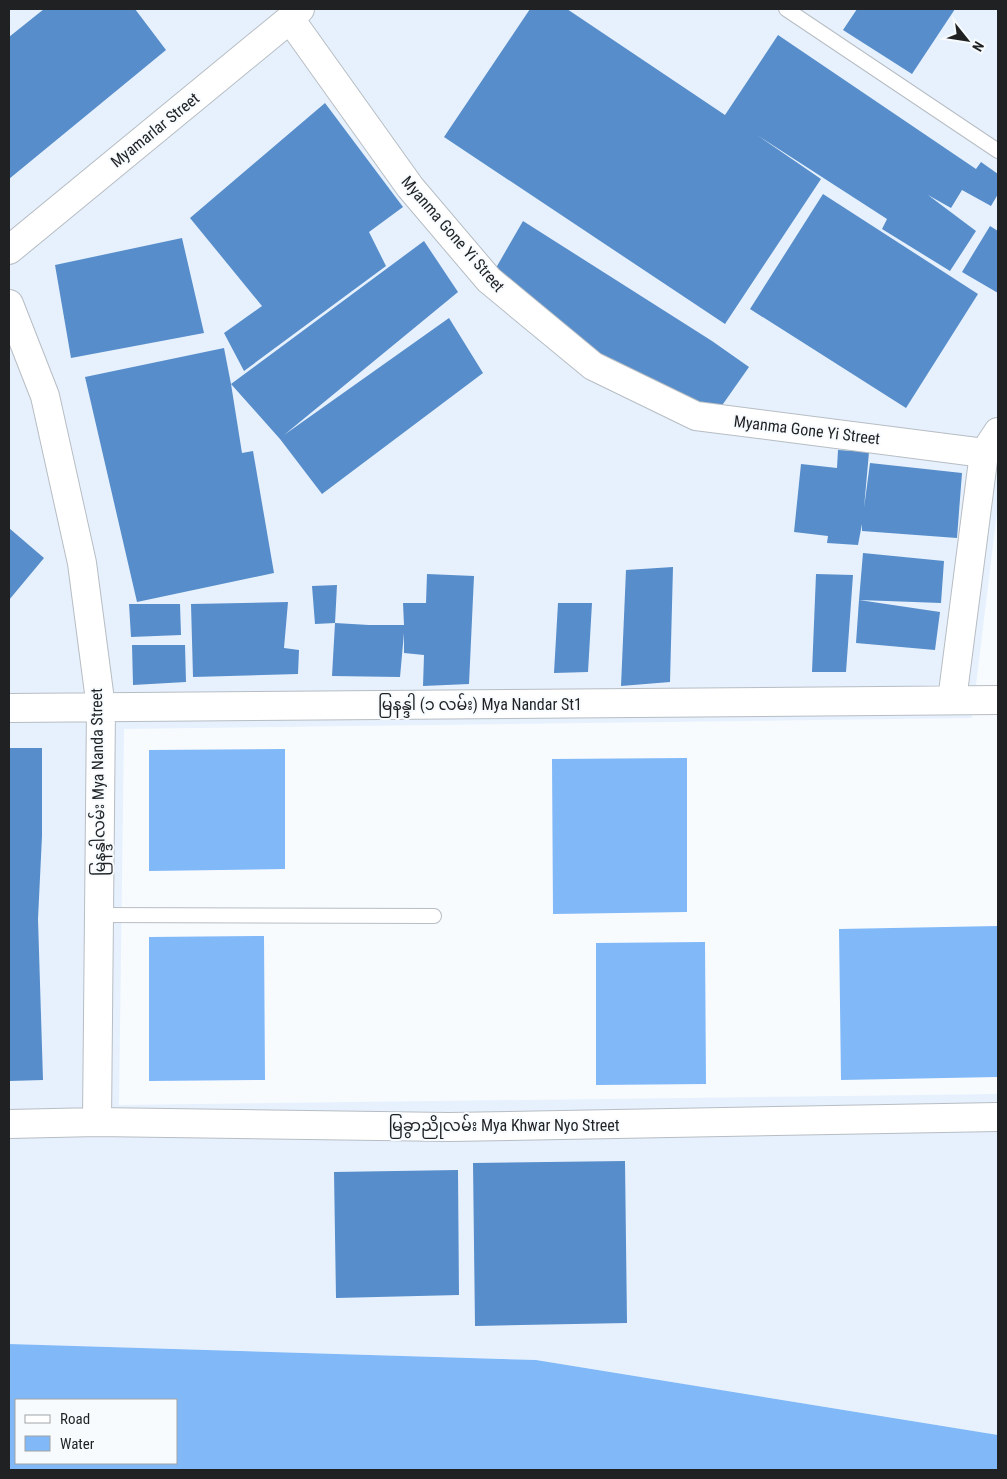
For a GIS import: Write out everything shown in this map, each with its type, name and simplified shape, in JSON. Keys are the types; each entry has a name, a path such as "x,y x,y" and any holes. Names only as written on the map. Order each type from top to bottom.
{"street":[{"name":"Myamarlar Street","path":"9,250 295,14"},
{"name":"Myanma Gone Yi Street","path":"295,14 410,187 489,280 593,366 696,416 991,443"},
{"name":"မြနန္ဒါလမ်း Mya Nanda Street","path":"9,304 45,396 82,563 101,708 97,1122"},
{"path":"952,700 991,443"},
{"name":"မြနန္ဒါ (၁ လမ်း) Mya Nandar St1","path":"9,708 998,700"},
{"name":"မြခွာညိုလမ်း Mya Khwar Nyo Street","path":"9,1124 97,1122 449,1127 998,1118"}],"lane":[{"path":"786,9 998,151"},
{"path":"99,915 434,916"}],"shaded area":[{"path":"9,9 998,9 998,504 972,718 124,729 119,1105 998,1094 998,1435 536,1360 9,1344"}],"water":[{"path":"285,749 285,869 149,871 149,750"},
{"path":"687,758 687,912 553,914 552,759"},
{"path":"998,926 998,1077 841,1080 839,929"},
{"path":"264,936 265,1080 149,1081 149,937"},
{"path":"705,942 706,1084 596,1085 596,943"},
{"path":"9,1344 536,1360 998,1435 998,1470 9,1470"}],"building":[{"path":"44,9 135,9 166,50 9,179 9,37"},
{"path":"530,9 567,9 725,115 778,35 976,169 981,162 998,174 998,194 991,206 962,190 951,208 928,195 976,231 950,271 882,229 887,219 757,135 821,179 725,324 444,137"},
{"path":"857,9 955,9 912,74 843,30"},
{"path":"325,103 403,207 369,232 386,266 244,371 224,333 262,306 190,218"},
{"path":"823,194 978,294 906,408 750,309"},
{"path":"523,221 712,341 749,367 704,431 671,404 489,280"},
{"path":"990,226 998,231 998,293 962,272"},
{"path":"182,238 204,333 71,358 55,265"},
{"path":"424,241 458,292 284,435 449,318 483,373 322,494 280,439 231,384"},
{"path":"224,348 242,453 253,451 274,573 137,602 85,377"},
{"path":"838,450 869,452 864,508 870,463 962,473 957,538 862,531 862,524 858,545 827,543 828,536 794,532 801,464 837,468"},
{"path":"9,528 44,558 9,600"},
{"path":"863,553 944,561 941,603 859,600"},
{"path":"673,567 670,682 621,686 626,570"},
{"path":"427,574 474,576 469,684 423,686 424,655 404,653 404,633 400,677 332,676 335,623 404,625 403,603 426,603"},
{"path":"816,574 853,575 846,672 812,672"},
{"path":"337,585 335,623 315,624 312,586"},
{"path":"859,600 940,612 935,650 856,643"},
{"path":"288,602 284,648 299,650 298,674 193,677 191,604"},
{"path":"558,603 592,603 588,672 554,673"},
{"path":"129,604 180,604 181,635 131,637"},
{"path":"132,645 185,645 186,682 133,685"},
{"path":"9,748 42,748 42,836 38,919 43,1080 9,1081"},
{"path":"625,1161 627,1323 475,1326 473,1163"},
{"path":"458,1170 459,1295 336,1298 334,1172"}]}
